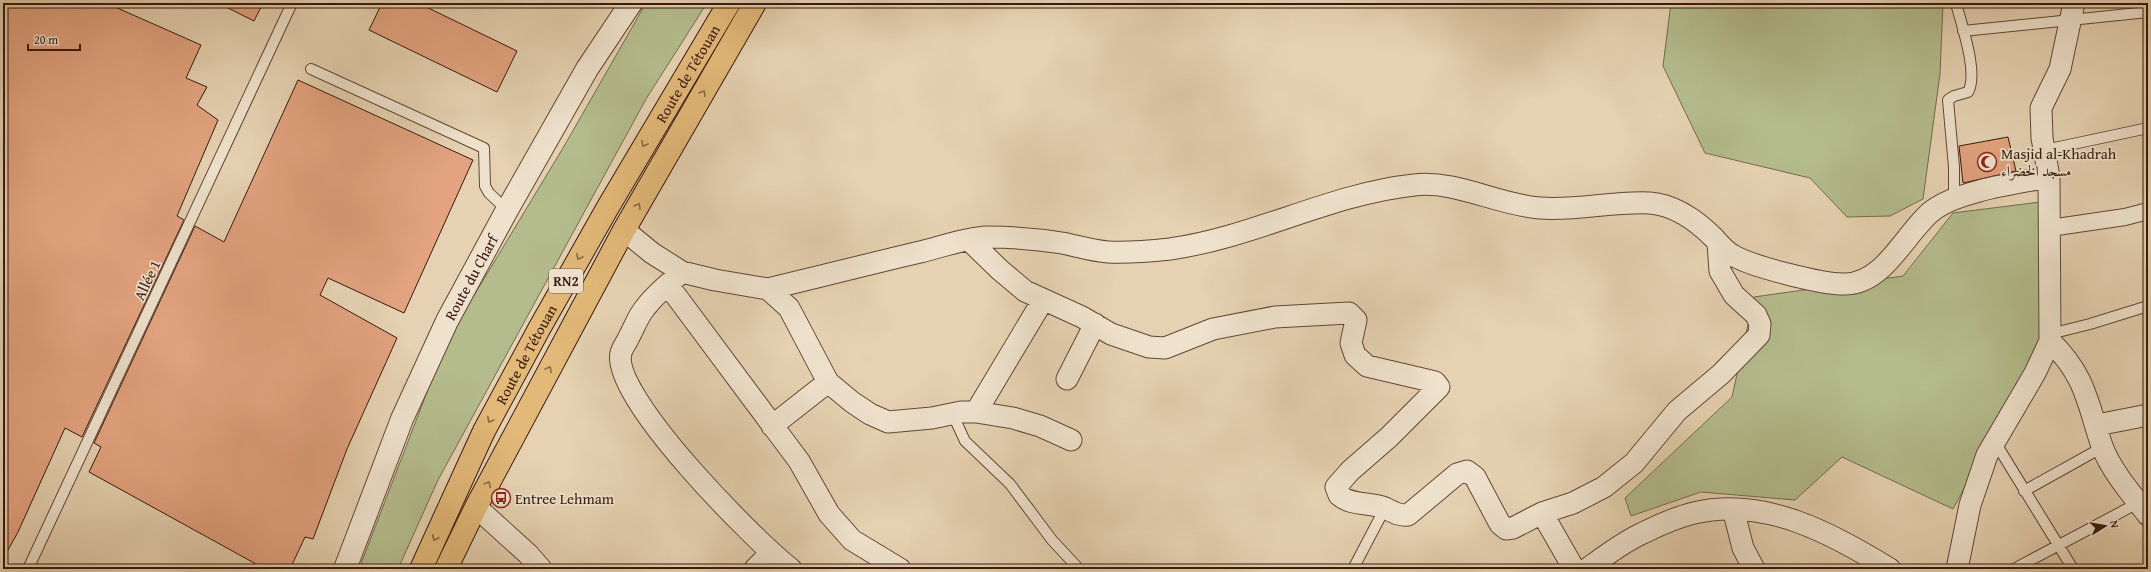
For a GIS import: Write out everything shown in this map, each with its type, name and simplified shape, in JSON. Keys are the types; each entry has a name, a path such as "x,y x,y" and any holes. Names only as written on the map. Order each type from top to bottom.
{"highway":[{"name":"Route de Tétouan","path":"421,569 484,431 539,329 612,200 729,3"},
{"name":"Route de Tétouan","path":"446,569 476,507 624,230 755,3"}],"street":[{"name":"Route du Charf","path":"345,569 406,412 447,320 587,69 631,3"},
{"path":"1957,569 1976,482 1995,442 2036,372 2050,338 2049,177 2042,138 2041,108 2060,69 2071,12"},
{"path":"791,569 771,553 712,494 644,412 624,378 621,365 621,354 644,308 675,278 715,280 768,289 983,237 1058,242 1109,252 1167,249 1213,241 1244,233 1374,191 1418,184 1444,186 1501,201 1541,208 1652,203 1671,208 1686,215 1735,257 1759,266 1827,283 1848,284 1868,279 1909,238 1930,212 1954,200 1992,189 2049,177"},
{"path":"2050,228 2125,217 2148,211"},
{"path":"624,230 652,253 675,278 772,426 799,461 829,514 852,540 900,569"},
{"path":"969,240 1000,270 1025,291 1095,324 1110,334 1149,347 1165,348 1213,329 1275,317 1349,313 1356,320 1351,343 1355,355 1367,366 1435,382 1439,387 1389,437 1350,471 1336,487 1336,491 1342,498 1384,508 1401,516 1408,515 1457,474 1467,471 1475,477 1500,524 1506,529 1513,528 1542,512 1573,503 1604,487 1634,463 1677,411 1721,374 1759,335 1760,324 1756,315 1734,295 1720,271 1718,243"},
{"path":"768,289 788,308 828,382 852,402 870,414 888,422 932,418 952,413 976,412 1013,418 1040,426 1071,440"},
{"path":"976,412 1043,300"},
{"path":"1067,379 1095,324"},
{"path":"2050,338 2066,356 2079,378 2097,425 2103,447 2143,509"},
{"path":"772,426 828,382"},
{"path":"2097,425 2148,415"},
{"path":"476,507 528,554 541,569"},
{"path":"1587,569 1642,533 1694,513 1733,509 1758,510 1801,522 1841,540 1890,569"},
{"path":"1733,509 1743,548 1754,569"},
{"path":"1542,512 1574,569"},
{"path":"755,569 771,553"}],"lane":[{"name":"Allée 1","path":"28,569 292,3"},
{"path":"1954,200 1954,167 1948,102 1950,98 1954,96 1968,92 1972,85 1963,31 1956,3"},
{"path":"1963,31 2071,12 2148,12"},
{"path":"311,69 484,148 485,186 489,193 507,210"},
{"path":"2045,150 2148,128"},
{"path":"2050,338 2148,306"},
{"path":"952,413 965,441 1010,484 1052,540 1079,569"},
{"path":"1995,442 2024,491 2074,569"},
{"path":"2024,491 2103,447"},
{"path":"1353,569 1384,508"},
{"path":"2014,569 2060,546 2143,509"}],"green space":[{"path":"646,3 707,3 646,99 438,480 398,569 359,569 447,340 563,148"},
{"path":"1671,3 1943,3 1940,74 1923,199 1890,216 1847,217 1810,178 1705,153 1663,66"},
{"path":"2040,202 2041,347 1953,509 1842,457 1795,500 1701,492 1631,516 1625,498 1732,397 1754,297 1903,276 1953,213"}],"building":[{"path":"8,3 106,3 201,45 186,78 207,87 197,105 218,120 177,216 184,220 82,437 65,428 18,532 3,559 3,12"},
{"path":"218,3 263,3 254,21"},
{"path":"382,3 418,3 517,51 497,92 369,30"},
{"path":"298,80 473,160 404,313 328,278 320,295 397,338 347,449 313,539 305,537 290,569 265,569 89,472 101,447 94,443 195,226 224,242"},
{"name":"Masjid al-Khadrah مسجد الخضراء","path":"2008,137 2016,171 1963,183 1959,146"}],"place":[{"name":"Masjid al-Khadrah مسجد الخضراء","path":"1987,162"},
{"name":"Entree Lehmam","path":"501,498"}]}
